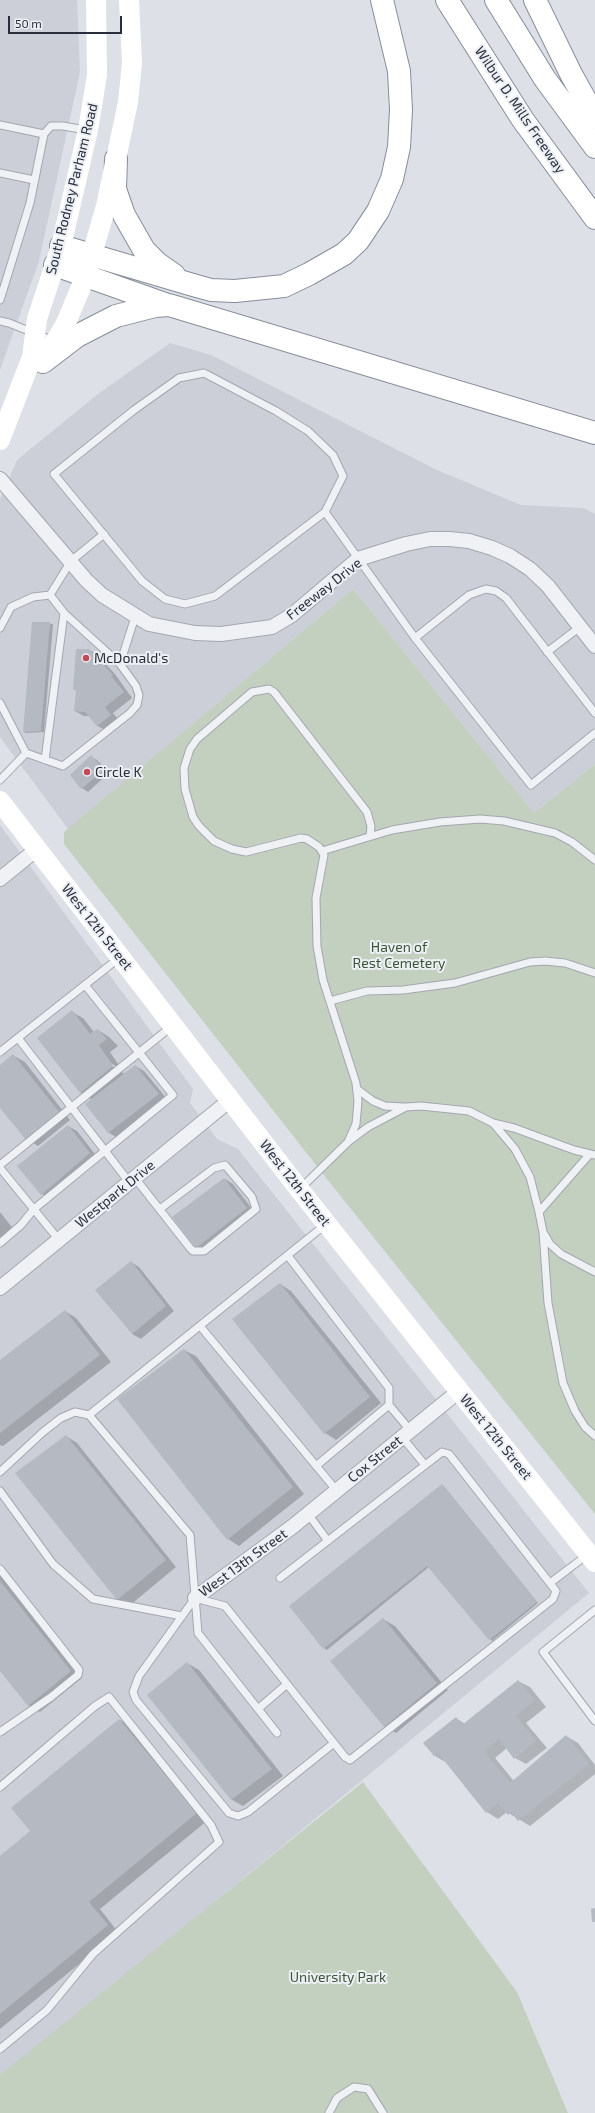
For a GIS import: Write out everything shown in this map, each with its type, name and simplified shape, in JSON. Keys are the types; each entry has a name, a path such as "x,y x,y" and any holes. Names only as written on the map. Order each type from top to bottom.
{"highway":[{"path":"88,266 211,290 235,291 284,286 315,271 344,254 358,241 378,211 392,179 399,147 401,110 399,71 382,0"},
{"name":"Wilbur D. Mills Freeway","path":"447,0 523,120 595,218"},
{"path":"496,0 545,78 595,147"},
{"path":"535,0 571,74 595,117"},
{"path":"116,159 115,190 124,215 136,238 144,250 164,270 193,286"},
{"path":"58,256 88,266 169,305 595,433"},
{"path":"35,368 77,336 116,316 155,306 169,305"}],"main road":[{"name":"South Rodney Parham Road","path":"35,368 34,349 37,319 58,256 88,130 97,75 96,0"},
{"name":"South Rodney Parham Road","path":"0,440 35,368 56,341 66,323 88,266 106,206 128,102 132,64 129,0"},
{"name":"West 12th Street","path":"0,801 299,1189 592,1558"}],"street":[{"name":"Freeway Drive","path":"0,479 86,580 102,595 148,624 195,633 221,634 272,627 292,615 358,559 406,544 430,539 469,541 492,548 510,556 530,570 548,586 595,646"},
{"path":"0,879 37,849"},
{"name":"Westpark Drive","path":"0,1288 230,1100"},
{"name":"Cox Street","path":"292,1527 459,1391"},
{"name":"West 13th Street","path":"195,1598 292,1527"}],"lane":[{"path":"0,126 44,134"},
{"path":"0,300 30,203 44,134 51,126 63,126 88,130"},
{"path":"0,173 34,180"},
{"path":"0,321 36,332 56,341"},
{"path":"204,373 276,411 308,431 333,455 343,476 325,512 215,596 185,604 165,599 142,581 54,474 134,410 179,378 204,373"},
{"path":"325,512 415,638 531,785 595,733"},
{"path":"50,595 71,561 104,534"},
{"path":"415,638 469,595 486,589 496,591 506,598 595,713"},
{"path":"0,703 26,753 63,766 134,709 137,704 139,695 136,686 120,664 64,613 50,595"},
{"path":"0,628 11,608 33,597 50,595"},
{"path":"45,760 64,613"},
{"path":"120,664 135,617"},
{"path":"548,652 580,627"},
{"path":"348,1142 354,1132 356,1124 357,1089 323,980 317,946 316,898 324,855 322,851 307,839 301,838 252,852 232,849 214,841 198,826 193,817 185,789 185,762 190,749 197,739 252,692 269,689 274,692 367,812 371,826 370,836"},
{"path":"0,780 26,753"},
{"path":"322,851 392,830 440,822 480,819 504,821 555,833 572,842 595,860"},
{"path":"0,1052 120,957"},
{"path":"330,1001 366,991 403,990 455,983 530,962 545,961 565,963 595,973"},
{"path":"0,1243 21,1225 34,1209 173,1095 85,985"},
{"path":"59,1240 0,1166 172,1026"},
{"path":"18,1038 105,1151 160,1209 190,1248 199,1252 204,1251 256,1209 252,1197 225,1165 214,1168 160,1209"},
{"path":"357,1089 373,1101 385,1106 422,1106 469,1111 493,1123 514,1128 592,1155 539,1212"},
{"path":"299,1189 348,1142 368,1127 406,1107"},
{"path":"493,1123 515,1149 530,1177 543,1232 548,1303 563,1383 575,1411 585,1426 595,1436"},
{"path":"89,1415 327,1224"},
{"path":"543,1232 550,1244 561,1254 595,1272"},
{"path":"288,1256 390,1388 389,1405 425,1465"},
{"path":"200,1326 336,1491"},
{"path":"316,1466 389,1405"},
{"path":"0,1472 43,1432 61,1418 75,1412 89,1415 190,1535 198,1633 277,1733"},
{"path":"195,1598 225,1606 345,1757 350,1760 553,1599 556,1591 449,1454 442,1452 280,1578"},
{"path":"0,1491 52,1564 93,1598 182,1616"},
{"path":"308,1514 328,1541"},
{"path":"550,1583 592,1558"},
{"path":"0,1570 79,1670 78,1675 51,1698 0,1732"},
{"path":"195,1598 139,1676 133,1692 136,1700 229,1813 238,1816 248,1812 334,1743"},
{"path":"595,1610 543,1652 595,1721"},
{"path":"258,1709 287,1684"},
{"path":"0,1787 95,1706 109,1697 211,1825 219,1842 93,1954 47,2010 0,2050"},
{"path":"329,2113 337,2098 354,2087 368,2089 382,2113"}],"shaded area":[{"path":"0,0 77,0 80,72 39,261 0,370"},
{"path":"170,343 211,355 437,470 521,505 584,508 595,514 595,764 534,813 353,589 68,829 0,737 0,499 17,460 98,394"},
{"path":"0,825 193,1089 190,1103 217,1139 238,1149 589,1593 0,2079"}],"green space":[{"name":"Haven of Rest Cemetery","path":"353,589 534,813 595,764 595,1514 327,1179 64,844 64,832"},
{"name":"University Park","path":"363,1782 517,1992 568,2113 0,2113 0,2075"}],"building":[{"path":"32,622 50,622 41,731 23,732"},
{"name":"Circle K","path":"76,649 89,649 113,675 111,676 124,692 105,707 111,715 97,726 85,712 74,711 76,690 73,690"},
{"name":"Circle K","path":"91,755 104,770 81,789 70,775"},
{"path":"72,1010 90,1034 97,1029 107,1039 99,1045 113,1066 80,1093 37,1038"},
{"path":"13,1054 60,1113 26,1140 0,1108 0,1065"},
{"path":"135,1065 159,1094 108,1133 85,1104"},
{"path":"68,1125 90,1153 41,1195 17,1166"},
{"path":"224,1178 247,1208 196,1248 172,1217"},
{"path":"131,1261 166,1306 132,1334 95,1290"},
{"path":"280,1283 370,1397 324,1434 232,1319"},
{"path":"65,1310 100,1355 0,1433 0,1360"},
{"path":"184,1349 293,1487 227,1540 117,1399"},
{"path":"66,1435 166,1560 117,1600 15,1473"},
{"path":"442,1484 537,1602 489,1640 427,1566 323,1649 289,1606"},
{"path":"0,1581 71,1671 28,1706 0,1671"},
{"path":"383,1618 437,1683 384,1727 330,1661"},
{"path":"187,1662 272,1769 231,1800 147,1695"},
{"path":"518,1680 535,1700 516,1716 536,1741 514,1759 499,1739 484,1751 510,1783 566,1735 589,1764 518,1821 511,1812 508,1815 498,1803 486,1813 438,1753 434,1756 423,1743 456,1717 462,1725"},
{"path":"119,1719 197,1813 89,1902 108,1925 0,2014 0,1856 30,1831 11,1808"},
{"path":"595,1908 595,1922 592,1922 591,1909"}],"place":[{"name":"McDonald's","path":"86,658"},
{"name":"Circle K","path":"87,772"}]}
